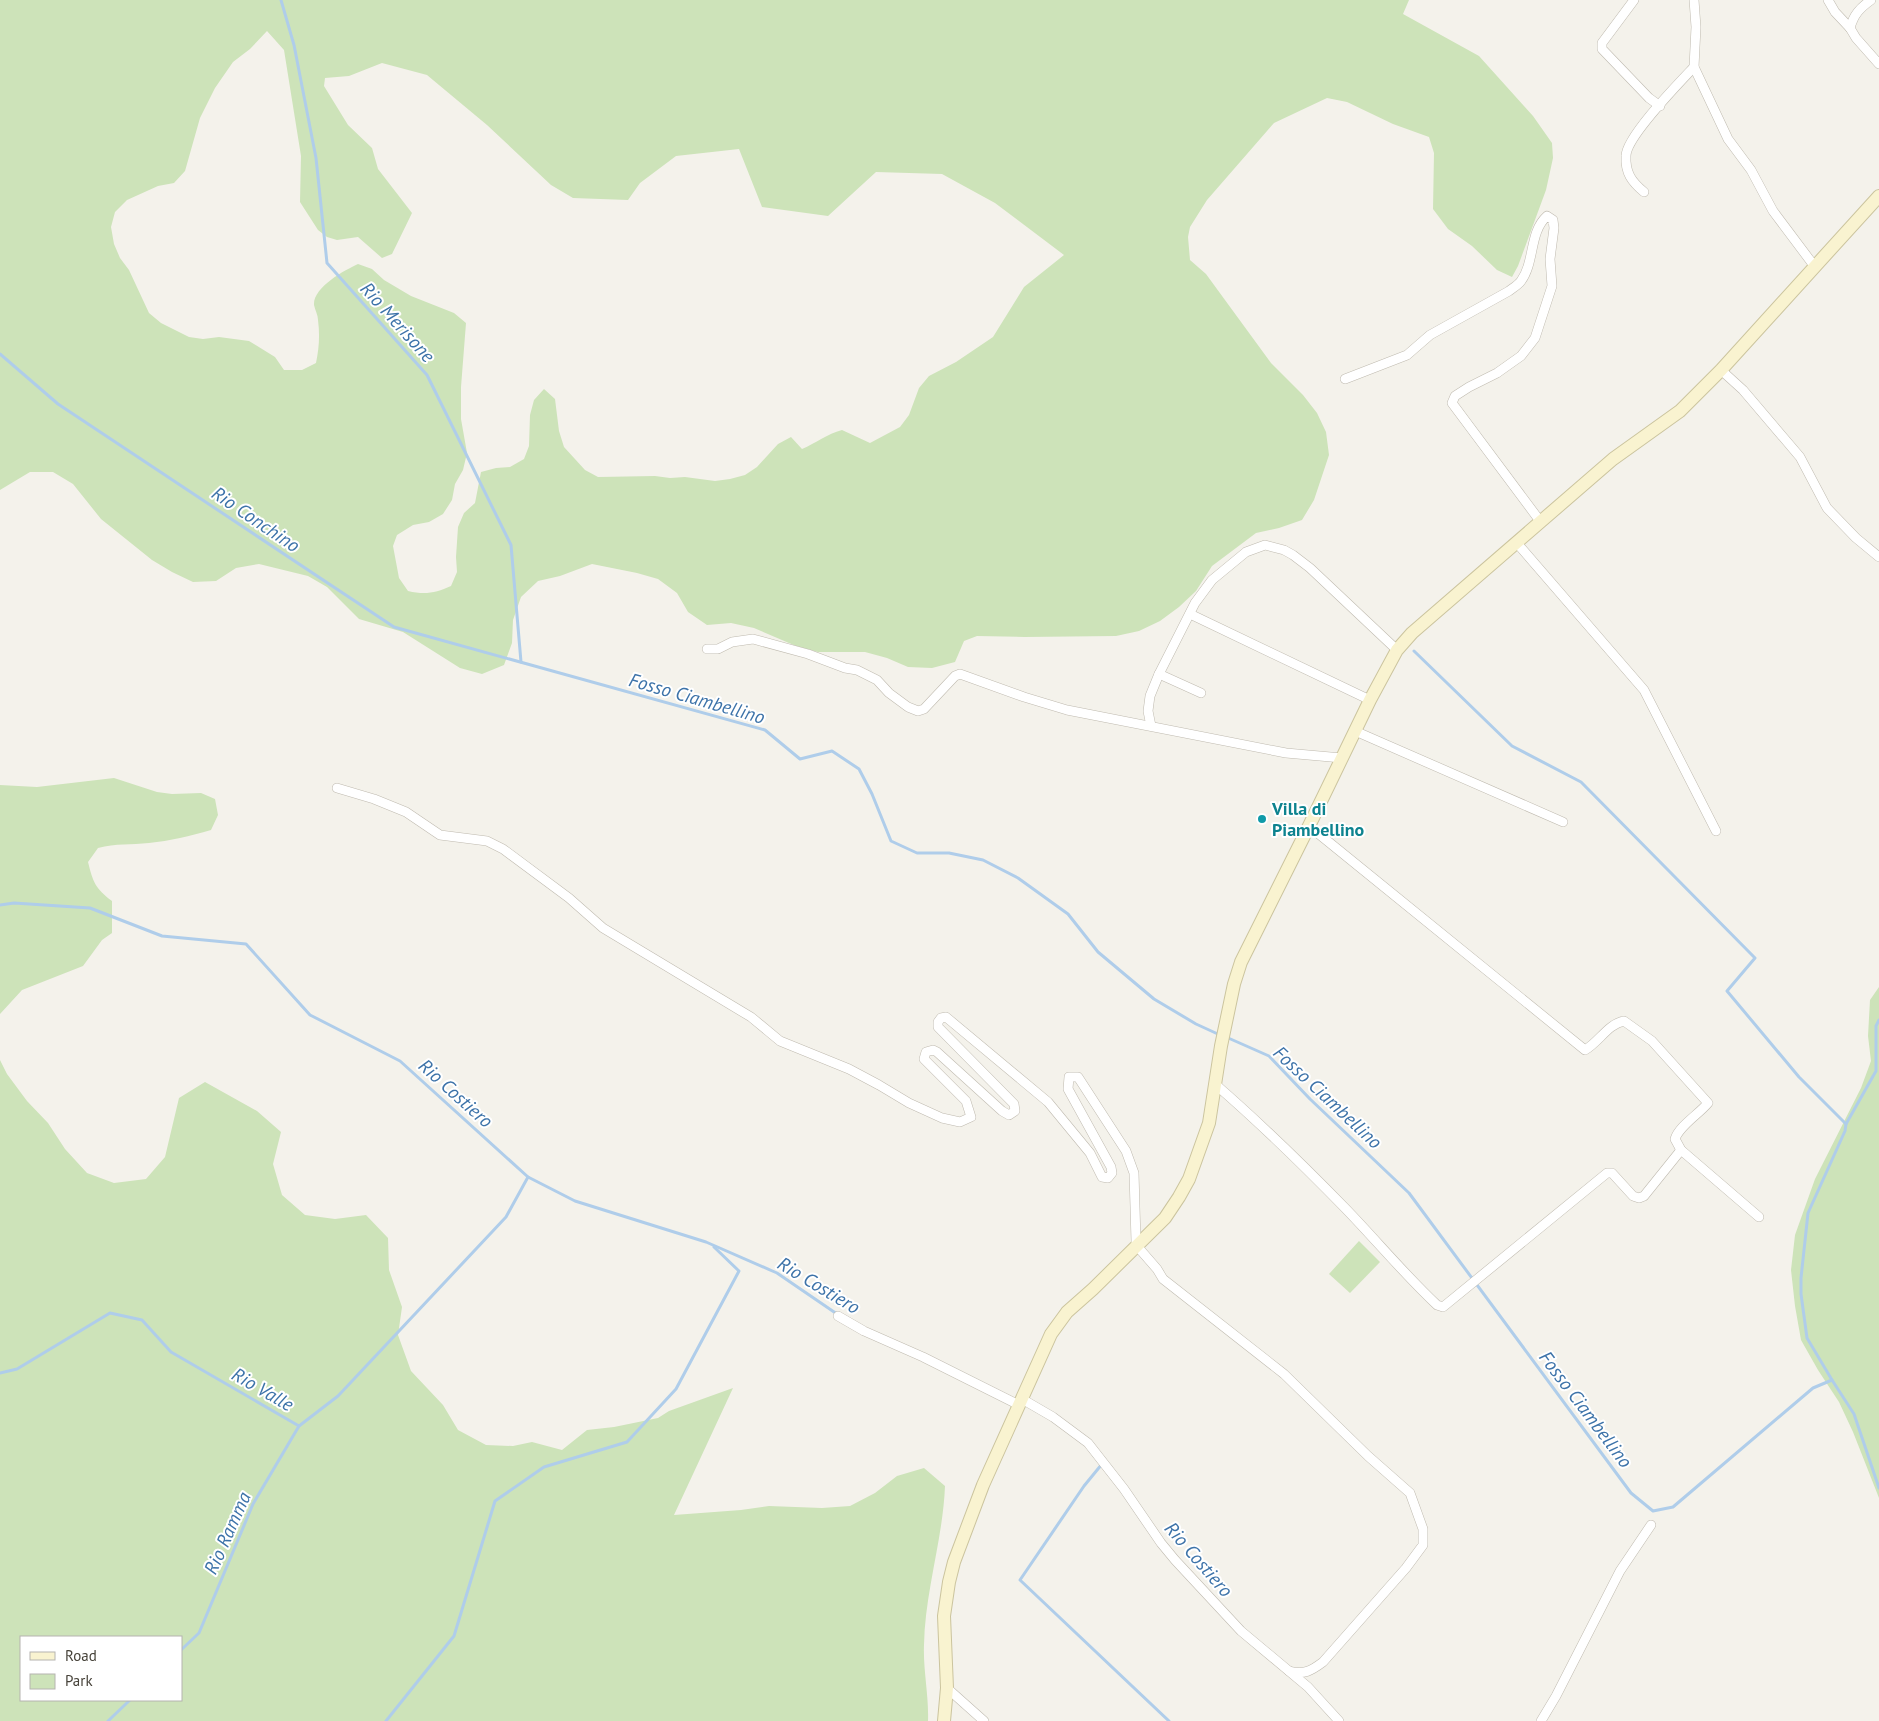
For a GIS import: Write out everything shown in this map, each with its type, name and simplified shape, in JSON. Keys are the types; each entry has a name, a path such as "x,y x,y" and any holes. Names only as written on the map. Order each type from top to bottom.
{"main road":[{"path":"944,1721 947,1688 944,1616 954,1562 971,1513 1051,1334 1067,1312 1164,1218 1188,1180 1209,1123 1223,1036 1234,984 1241,962 1370,700 1397,650 1412,633 1613,459 1680,411 1721,370 1879,196"}],"street":[{"path":"1634,0 1602,43 1602,49 1649,98 1660,106"},
{"path":"1694,0 1696,27 1694,67 1728,139 1751,170 1773,211 1816,267"},
{"path":"1828,0 1835,12 1879,64"},
{"path":"1850,28 1858,10 1871,0"},
{"path":"1644,192 1628,177 1627,150 1632,139 1694,67"},
{"path":"1345,380 1406,355 1430,335 1509,291 1520,282 1526,272 1543,220 1547,216 1553,220 1554,228 1550,259 1552,286 1535,338 1521,356 1498,373 1455,396 1452,403 1540,521"},
{"path":"1721,370 1744,390 1800,456 1827,508 1856,538 1879,557"},
{"path":"1516,542 1644,690 1716,831"},
{"path":"1151,726 1148,711 1150,696 1195,603 1212,580 1246,552 1265,545 1284,550 1310,568 1397,650"},
{"path":"1190,614 1370,700"},
{"path":"707,649 718,649 732,642 753,639 808,654 866,673 908,707 918,711 924,709 955,676 960,674 1067,710 1151,726 1210,740 1286,753 1342,758"},
{"path":"1159,674 1201,693"},
{"path":"1355,731 1563,822"},
{"path":"337,788 374,799 406,812 440,835 487,841 503,849 569,898 603,928 751,1017 780,1041 849,1068 909,1103 942,1118 960,1122 971,1117 966,1101 924,1059 926,1052 933,1050 1002,1111 1009,1115 1016,1111 1014,1104 938,1027 938,1022 941,1018 946,1017 1048,1102 1090,1153 1102,1177 1108,1178 1112,1173 1111,1166 1068,1089 1069,1077 1078,1077 1126,1151 1134,1173 1137,1246 1157,1268 1163,1279 1284,1374 1368,1456 1410,1493 1423,1529 1424,1545 1323,1662 1308,1672 1300,1674 1289,1671"},
{"path":"1309,826 1585,1050 1594,1045 1616,1022 1624,1021 1652,1041 1708,1103 1702,1111 1677,1133 1676,1139 1681,1150 1759,1218"},
{"path":"1215,1084 1268,1130 1346,1210 1407,1277 1437,1305 1443,1307 1607,1174 1612,1173 1634,1196 1639,1198 1644,1196 1681,1150"},
{"path":"838,1316 864,1331 1053,1417 1088,1443 1175,1560 1241,1631 1308,1687 1339,1721"},
{"path":"1541,1721 1556,1696 1620,1571 1651,1525"},
{"path":"947,1688 984,1721"}],"green space":[{"path":"0,0 1409,0 1403,14 1479,56 1533,116 1552,143 1553,158 1546,190 1518,266 1512,277 1497,270 1472,246 1448,229 1433,209 1434,153 1429,137 1393,124 1347,102 1327,98 1274,123 1207,200 1190,227 1188,237 1190,260 1206,274 1271,363 1303,395 1317,413 1326,432 1329,455 1314,500 1302,520 1256,533 1212,566 1196,591 1179,607 1160,621 1139,631 1116,636 977,636 964,641 955,662 932,668 908,667 887,658 865,652 818,652 796,646 754,628 731,623 707,625 688,612 677,593 658,579 592,564 560,576 538,581 521,597 513,620 512,643 504,665 482,674 460,668 403,632 359,619 327,587 308,576 259,564 236,568 216,581 193,582 152,560 101,519 73,484 53,472 30,472 0,490","holes":["267,31 284,50 301,156 300,202 318,230 327,237 337,240 358,237 382,258 392,254 412,213 378,169 372,148 348,125 324,86 325,78 349,76 382,63 427,75 487,125 551,185 573,198 628,200 640,183 676,156 739,149 762,207 828,216 876,172 942,174 995,203 1064,255 1024,287 993,337 956,362 929,376 919,388 909,415 900,427 870,443 842,430 802,449 791,437 778,444 757,467 745,475 715,481 685,477 598,477 585,470 564,447 559,431 555,399 544,389 534,400 530,415 529,446 524,459 510,467 481,472 475,503 464,513 458,527 457,572 451,586 430,593 408,591 399,578 393,546 397,535 413,525 429,522 443,514 452,500 455,484 463,470 467,453 461,419 461,387 466,323 454,313 411,296 384,280 372,269 358,264 331,280 315,298 314,305 318,318 319,337 316,363 302,370 284,370 275,357 249,341 219,337 203,339 189,337 161,323 149,313 129,270 120,258 114,244 111,227 115,212 127,200 158,186 174,183 185,171 200,118 215,88 233,62 250,49"]},
{"path":"114,778 157,792 172,794 201,793 215,799 218,815 211,830 165,841 111,845 98,848 88,862 91,875 96,884 112,901 112,933 102,940 83,966 22,990 0,1014 0,785 37,787"},
{"path":"1879,987 1879,1498 1839,1402 1801,1340 1791,1270 1795,1235 1815,1179 1861,1088 1871,1061 1868,1036 1870,1000"},
{"path":"0,1060 7,1074 27,1101 48,1123 65,1149 87,1173 114,1183 146,1179 165,1157 179,1098 205,1082 257,1111 281,1132 273,1164 282,1195 305,1215 335,1219 366,1215 388,1238 389,1270 402,1307 398,1335 411,1371 443,1405 458,1430 486,1445 513,1446 532,1442 562,1450 587,1430 614,1427 658,1418 669,1411 733,1388 674,1515 769,1506 822,1508 850,1506 875,1493 897,1476 924,1468 945,1486 944,1506 925,1625 924,1654 928,1721 0,1721"},
{"path":"1359,1241 1380,1262 1350,1293 1329,1274"}],"waterway":[{"name":"Rio Merisone","path":"281,0 294,45 316,158 327,263 427,375 511,545 521,662"},
{"name":"Fosso Ciambellino","path":"0,354 58,404 394,627 765,730 800,759 832,751 859,769 872,794 891,841 917,853 949,853 983,860 1018,878 1068,914 1098,952 1154,999 1196,1024 1220,1035"},
{"path":"1414,651 1512,746 1581,782 1755,958 1727,991 1799,1077 1846,1124 1845,1131 1808,1213 1801,1278 1801,1294 1807,1338 1832,1380"},
{"name":"Rio Costiero","path":"0,905 14,903 90,908 162,936 246,944 310,1015 400,1061 528,1177 575,1201 706,1242 777,1273 837,1314"},
{"path":"1846,1124 1876,1071 1876,1026 1879,1020"},
{"name":"Fosso Ciambellino","path":"1226,1037 1269,1056 1310,1099 1409,1193 1631,1493 1653,1511 1673,1507 1813,1388 1832,1380 1854,1414 1879,1488"},
{"name":"Rio Valle","path":"182,1649 199,1633 253,1504 299,1426 338,1396 506,1217 528,1177"},
{"path":"386,1721 454,1636 495,1501 544,1467 627,1442 676,1389 739,1271 714,1247"},
{"name":"Rio Valle","path":"0,1373 17,1369 110,1313 142,1320 171,1352 299,1426"},
{"path":"1102,1464 1084,1486 1020,1580 1169,1721"},
{"name":"Rio Ramma","path":"108,1721 129,1701"}],"place":[{"name":"Villa di Piambellino","path":"1262,819"}],"water label":[{"name":"Rio Conchino","path":"256,519"}]}
